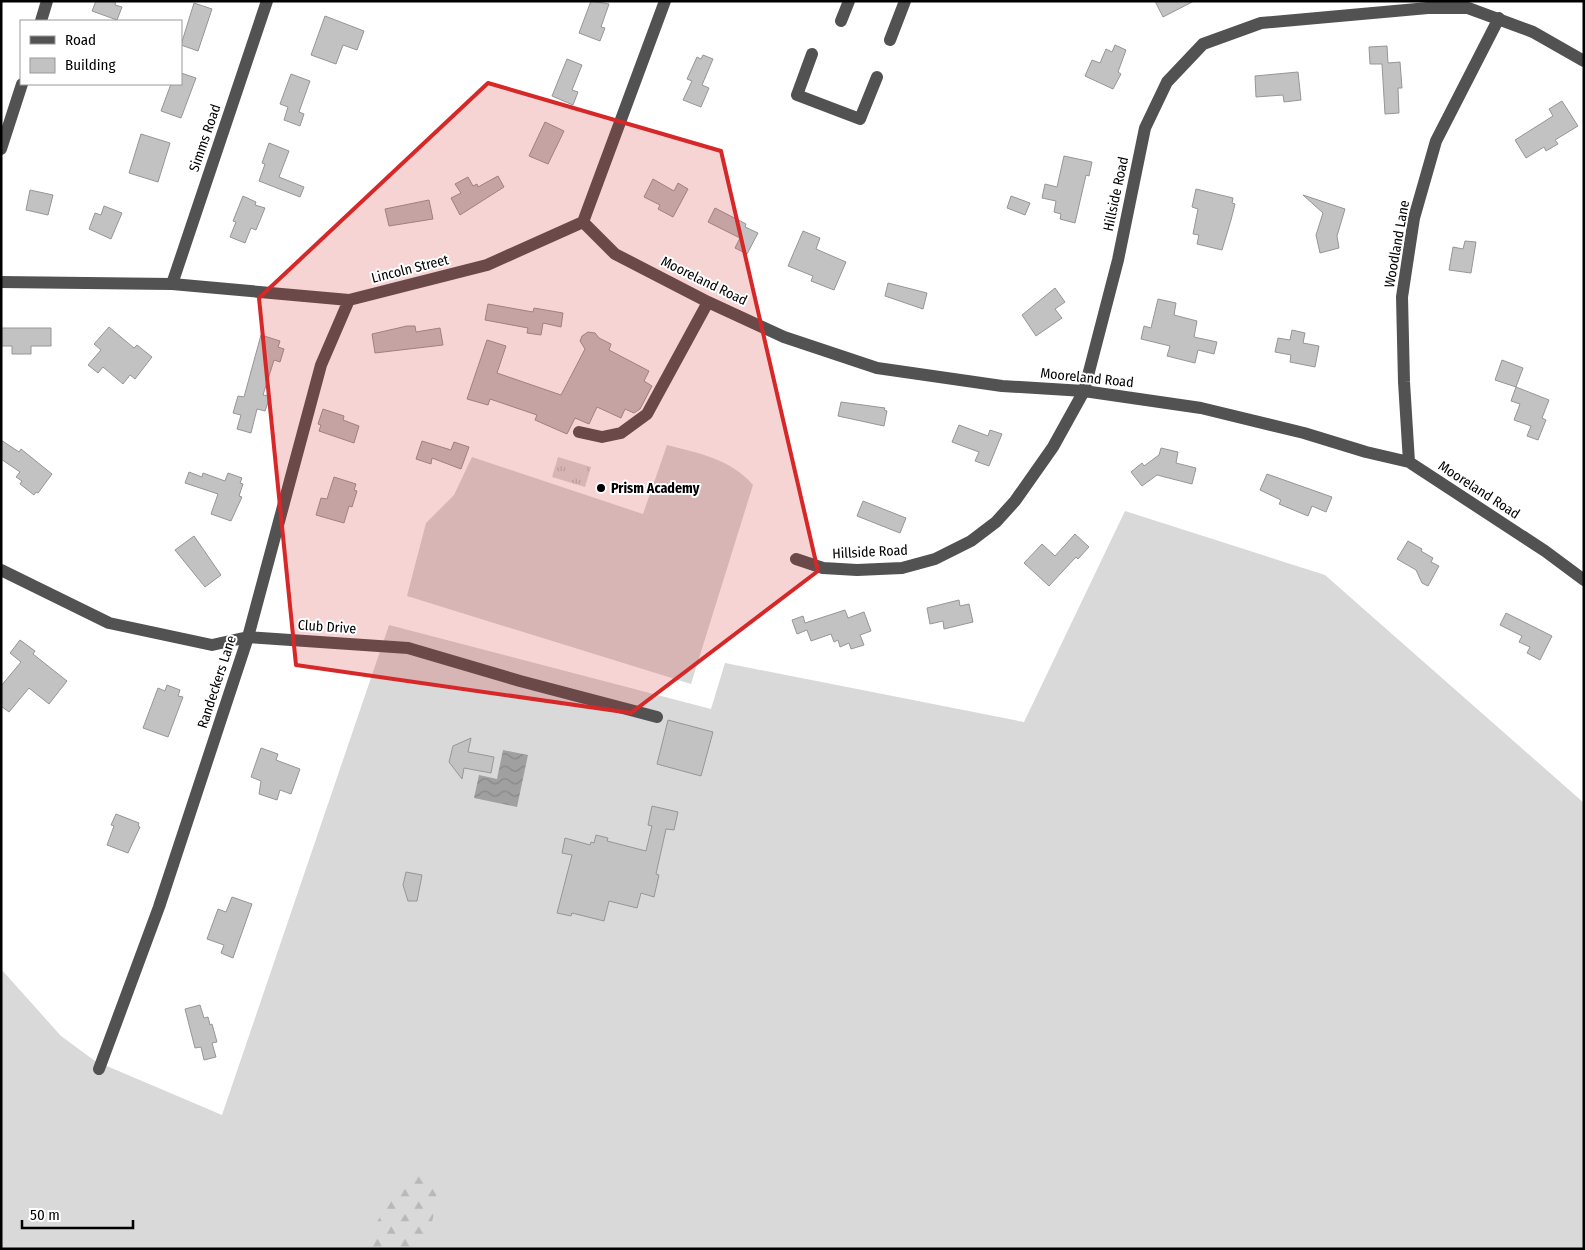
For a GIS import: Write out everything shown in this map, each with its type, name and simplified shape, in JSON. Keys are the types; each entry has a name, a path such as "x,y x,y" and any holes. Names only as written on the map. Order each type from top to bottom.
{"street":[{"path":"41,20 48,1"},
{"name":"Simms Road","path":"172,284 267,1"},
{"path":"583,222 665,1"},
{"path":"840,21 849,1"},
{"path":"890,40 905,1"},
{"name":"Hillside Road","path":"796,559 823,568 857,570 902,568 935,559 971,541 996,522 1016,501 1053,447 1084,391 1118,260 1145,128 1166,82 1203,44 1261,23 1363,13 1468,8 1533,32 1584,61"},
{"name":"Woodland Lane","path":"1409,462 1404,382 1402,297 1414,218 1436,141 1498,18"},
{"path":"812,54 797,95 860,119 877,77"},
{"path":"1,149 22,85"},
{"name":"Lincoln Street","path":"1,282 172,284 349,300 487,265 583,222"},
{"name":"Mooreland Road","path":"583,222 615,254 708,302 784,337 877,368 1002,386 1084,391 1201,408 1304,433 1366,452 1409,462 1545,551 1584,580"},
{"name":"Randeckers Lane","path":"99,1069 159,907 248,637 321,365 349,300"},
{"path":"579,432 602,437 621,433 647,414 708,302"},
{"name":"Club Drive","path":"1,570 109,623 212,645 248,637 408,648 520,681 657,717"}],"highlighted area":[{"path":"488,83 721,151 818,571 631,713 296,665 259,298"}],"green space":[{"path":"667,445 702,454 724,463 735,469 753,485 691,684 407,596 426,523 454,495 472,457 643,514"},
{"path":"558,457 591,467 585,487 552,477"},
{"path":"1125,511 1325,575 1584,803 1584,1249 1,1249 1,969 61,1036 95,1061 222,1115 389,625 711,709 725,663 1024,722"},
{"path":"418,1175 435,1185 436,1191 435,1206 426,1249 358,1249 401,1187"}],"water":[{"path":"503,750 528,755 517,807 474,798 479,775 497,779"}],"building":[{"path":"96,1 116,1 115,5 122,7 117,20 92,11"},
{"path":"591,1 609,4 601,27 605,28 600,41 579,33"},
{"path":"1155,1 1194,1 1163,17"},
{"path":"194,3 212,9 198,51 182,45"},
{"path":"325,16 364,31 357,50 343,45 336,64 311,55"},
{"path":"1115,45 1126,50 1118,72 1121,74 1113,89 1085,76 1092,60 1100,63 1106,49 1112,52"},
{"path":"1387,46 1388,63 1400,62 1402,88 1398,88 1399,113 1385,114 1382,64 1370,64 1369,47"},
{"path":"703,55 713,59 702,85 709,88 701,107 683,100 692,81 687,79 697,57 701,59"},
{"path":"567,59 582,65 572,90 578,92 573,105 552,96"},
{"path":"1298,72 1301,100 1284,102 1283,95 1256,97 1255,76"},
{"path":"182,73 196,78 181,118 161,111 171,85 182,85"},
{"path":"291,74 310,81 299,112 304,114 300,126 284,120 288,107 280,104"},
{"path":"1562,101 1578,126 1555,140 1558,144 1546,151 1544,147 1526,158 1515,140 1553,116 1549,109"},
{"path":"545,122 564,131 548,164 529,156"},
{"path":"141,134 170,143 158,182 129,173"},
{"path":"269,143 289,151 279,177 304,187 300,197 259,181 265,164 262,163"},
{"path":"1064,156 1092,162 1089,176 1086,175 1075,223 1060,219 1061,214 1054,212 1056,201 1042,198 1045,184 1057,187"},
{"path":"498,176 504,187 460,215 451,198 461,193 455,184 468,177 473,186 477,184 478,187"},
{"path":"653,179 674,191 678,183 688,189 673,217 658,209 660,205 644,197"},
{"path":"1196,189 1233,198 1232,203 1235,204 1222,250 1197,244 1199,235 1193,234 1198,209 1192,207"},
{"path":"30,190 53,195 48,215 26,210"},
{"path":"1303,195 1345,209 1337,236 1339,248 1320,253 1316,235 1323,213"},
{"path":"243,196 256,202 255,205 265,208 256,230 251,228 245,243 230,237 236,222 233,221"},
{"path":"1011,196 1030,203 1025,215 1007,208"},
{"path":"429,200 433,219 389,226 385,209"},
{"path":"104,206 122,213 111,239 89,229 95,213 101,215"},
{"path":"715,208 746,224 745,227 758,233 747,254 735,248 740,238 708,222"},
{"path":"803,231 820,238 816,249 846,262 834,290 811,281 813,276 788,266"},
{"path":"1465,241 1476,242 1471,273 1449,270 1453,247 1463,249"},
{"path":"888,283 927,293 923,309 885,296"},
{"path":"1055,288 1065,302 1055,309 1062,318 1036,336 1022,315"},
{"path":"1158,299 1176,303 1174,315 1197,321 1194,337 1217,342 1214,354 1198,350 1195,363 1167,356 1170,346 1141,339 1144,326 1151,328"},
{"path":"488,304 533,312 534,308 563,313 561,327 543,323 541,335 527,333 528,328 485,320"},
{"path":"415,326 416,332 440,328 443,345 375,353 372,334"},
{"path":"109,327 134,348 137,345 152,357 135,379 130,375 123,384 103,367 98,373 88,365 101,350 94,344"},
{"path":"1,328 51,328 51,346 31,346 31,354 12,354 12,346 1,346"},
{"path":"1292,330 1305,333 1303,343 1319,346 1315,367 1290,362 1291,355 1275,352 1278,338 1290,340"},
{"path":"588,332 595,333 599,338 611,344 609,350 649,371 644,381 652,386 640,409 634,413 625,409 621,418 597,407 589,424 575,418 567,434 535,420 537,415 490,399 488,405 467,399 487,340 506,346 497,373 561,395 585,349 580,341 582,336"},
{"path":"261,335 280,341 278,347 284,349 280,362 274,360 263,395 270,396 265,411 257,409 251,433 237,429 241,415 233,413 238,396 244,397"},
{"path":"1502,360 1523,368 1516,387 1495,380"},
{"path":"1516,387 1549,400 1542,418 1546,420 1538,440 1527,436 1531,426 1514,420 1520,404 1511,401"},
{"path":"841,402 885,408 884,410 887,411 884,426 838,416"},
{"path":"323,409 344,416 343,420 359,426 354,443 319,431 321,425 318,424"},
{"path":"959,425 988,436 990,430 1002,434 989,466 975,461 979,452 952,442"},
{"path":"1,440 19,452 21,449 52,474 38,493 36,492 34,495 20,484 22,481 16,477 20,472 1,459"},
{"path":"422,441 451,450 454,442 469,447 461,469 432,458 431,464 416,459"},
{"path":"1161,448 1178,452 1176,463 1196,468 1192,484 1157,475 1142,486 1131,472 1142,463 1144,466 1159,455"},
{"path":"189,472 202,477 203,473 225,481 228,473 242,478 240,483 243,484 239,496 242,497 231,521 211,514 218,494 185,483"},
{"path":"1267,474 1332,497 1326,512 1312,506 1308,516 1279,504 1281,500 1260,490"},
{"path":"334,477 356,484 354,490 357,491 352,507 349,506 344,523 316,515 321,498 327,499"},
{"path":"863,501 906,518 900,533 857,516"},
{"path":"1075,534 1089,547 1078,559 1076,557 1049,586 1024,563 1042,544 1055,556"},
{"path":"194,536 221,575 205,587 175,550"},
{"path":"1408,541 1422,549 1421,551 1433,558 1431,562 1439,566 1428,586 1422,583 1416,570 1397,559"},
{"path":"959,600 960,606 969,604 973,622 944,629 943,621 930,624 927,608"},
{"path":"845,610 848,618 864,612 871,631 860,635 864,645 851,649 849,643 840,647 838,640 834,642 831,634 811,641 807,630 797,634 792,620 803,616 805,623"},
{"path":"1506,613 1552,636 1540,660 1527,653 1530,647 1519,642 1522,636 1500,625"},
{"path":"20,640 35,651 33,654 67,681 49,704 29,688 9,712 1,706 1,686 21,662 10,653"},
{"path":"167,685 180,690 178,696 183,697 168,737 143,728 158,688 165,691"},
{"path":"668,720 713,732 701,776 657,764"},
{"path":"471,738 468,752 494,757 491,773 464,768 462,779 449,762 453,746"},
{"path":"261,748 278,754 276,760 300,769 291,794 280,790 277,800 259,794 261,781 251,777"},
{"path":"652,806 678,812 674,830 666,829 656,874 659,875 654,897 641,893 637,908 609,901 604,921 572,913 571,916 557,913 572,855 562,853 565,838 590,845 591,842 594,843 596,835 608,838 607,841 646,851 652,826 648,825"},
{"path":"116,814 139,823 138,826 140,827 128,853 107,845 114,826 111,825"},
{"path":"406,872 422,875 417,901 408,901 403,885"},
{"path":"232,897 252,904 233,958 221,953 224,945 207,939 218,909 226,912"},
{"path":"200,1005 204,1018 208,1017 210,1025 212,1024 217,1042 212,1043 216,1057 204,1060 201,1047 195,1048 185,1009"}],"place":[{"name":"Prism Academy","path":"601,488"}]}
